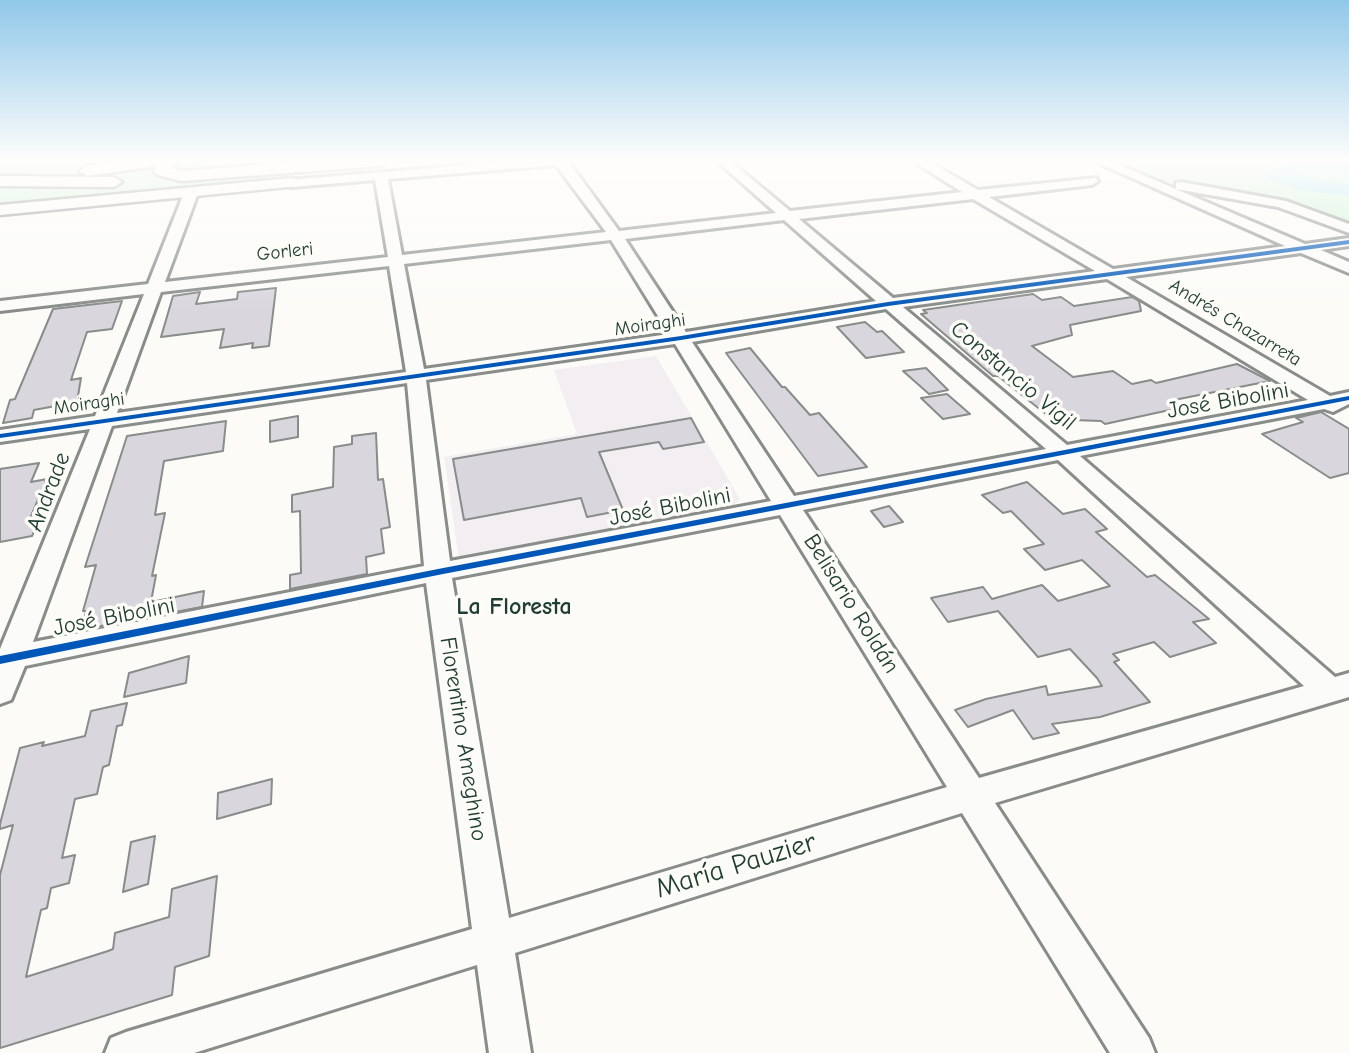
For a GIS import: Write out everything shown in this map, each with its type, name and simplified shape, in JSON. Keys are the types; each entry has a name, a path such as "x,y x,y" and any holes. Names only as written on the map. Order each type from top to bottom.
{"street":[{"name":"Andrade","path":"0,692 7,659 187,210"},
{"name":"Florentino Ameghino","path":"388,210 416,376 438,572 510,1053"},
{"name":"Belisario Roldán","path":"597,210 788,504 1135,1053"},
{"name":"Constancio Vigil","path":"779,210 1340,688"},
{"name":"Gorleri","path":"0,306 831,210"},
{"name":"Andrés Chazarreta","path":"1001,210 1338,400 1349,415"},
{"path":"1216,210 1349,268"},
{"path":"1298,210 1326,218 1349,229"},
{"name":"Moiraghi","path":"0,436 681,338 888,304 1349,242"},
{"name":"José Bibolini","path":"7,659 438,572 1338,400"},
{"name":"María Pauzier","path":"126,1053 971,794 1340,688"}],"shaded area":[{"path":"656,356 740,499 731,507 459,559 444,457 577,434 554,370"}],"green space":[{"path":"1294,210 1349,210 1349,229"}],"building":[{"path":"276,288 269,346 252,348 253,343 220,348 224,329 161,337 173,296 200,292 196,304 237,299 238,292"},
{"path":"1033,294 1042,300 1061,297 1074,306 1132,297 1139,301 1141,311 1070,325 1072,335 1032,346 1073,377 1113,371 1132,384 1151,380 1156,383 1237,364 1270,381 1169,401 1179,408 1105,424 1101,421 1073,420 1065,411 1047,415 998,376 993,376 921,314 927,313 923,310"},
{"path":"122,301 112,329 87,332 71,380 81,378 77,402 34,410 32,418 3,423 10,400 15,399 53,309"},
{"path":"865,322 877,332 882,331 904,352 866,358 837,327"},
{"path":"750,348 782,387 785,387 810,415 819,413 867,467 818,476 726,353"},
{"path":"926,368 948,390 929,394 903,371"},
{"path":"947,394 970,414 943,419 921,398"},
{"path":"1321,412 1349,429 1349,473 1330,478 1262,434 1303,422 1296,418"},
{"path":"298,416 298,437 270,442 270,421"},
{"path":"691,418 704,442 663,449 659,442 599,452 623,510 587,517 581,498 464,520 453,459"},
{"path":"226,421 223,451 164,461 155,515 165,513 152,576 156,575 151,602 204,591 202,607 85,629 87,624 82,625 86,611 83,611 96,565 85,567 127,436"},
{"path":"376,433 378,480 383,479 390,527 381,529 384,553 366,557 367,574 290,589 290,575 301,573 300,511 292,512 292,495 333,487 334,447 352,444 352,436"},
{"path":"39,463 31,482 47,479 31,516 41,515 32,536 0,542 0,469"},
{"path":"1027,482 1063,514 1085,509 1107,529 1096,532 1147,577 1155,575 1209,619 1193,622 1216,643 1170,657 1154,642 1113,654 1119,660 1114,662 1150,702 1100,717 1052,724 1059,733 1033,739 1013,710 968,727 955,710 986,699 1046,686 1048,695 1102,686 1097,678 1070,649 1038,657 998,611 948,622 931,598 983,587 992,599 1042,585 1058,601 1110,586 1082,560 1045,570 1024,549 1044,544 1011,511 1003,513 982,495"},
{"path":"889,506 903,522 884,527 871,511"},
{"path":"189,656 186,683 124,697 129,673"},
{"path":"127,703 122,725 117,726 109,765 103,767 97,794 75,799 62,858 75,855 69,883 51,888 47,908 41,910 26,977 113,949 115,933 169,917 172,889 217,876 209,956 175,967 172,995 0,1048 0,875 13,825 0,829 0,824 20,748 85,736 91,711"},
{"path":"272,779 271,804 217,819 218,793"},
{"path":"155,836 148,884 123,892 131,842"}],"cycle path":[{"path":"0,436 681,338 888,304 1349,242"},
{"path":"0,660 438,572 1349,398"}],"district":[{"name":"La Floresta","path":"514,607"}]}
